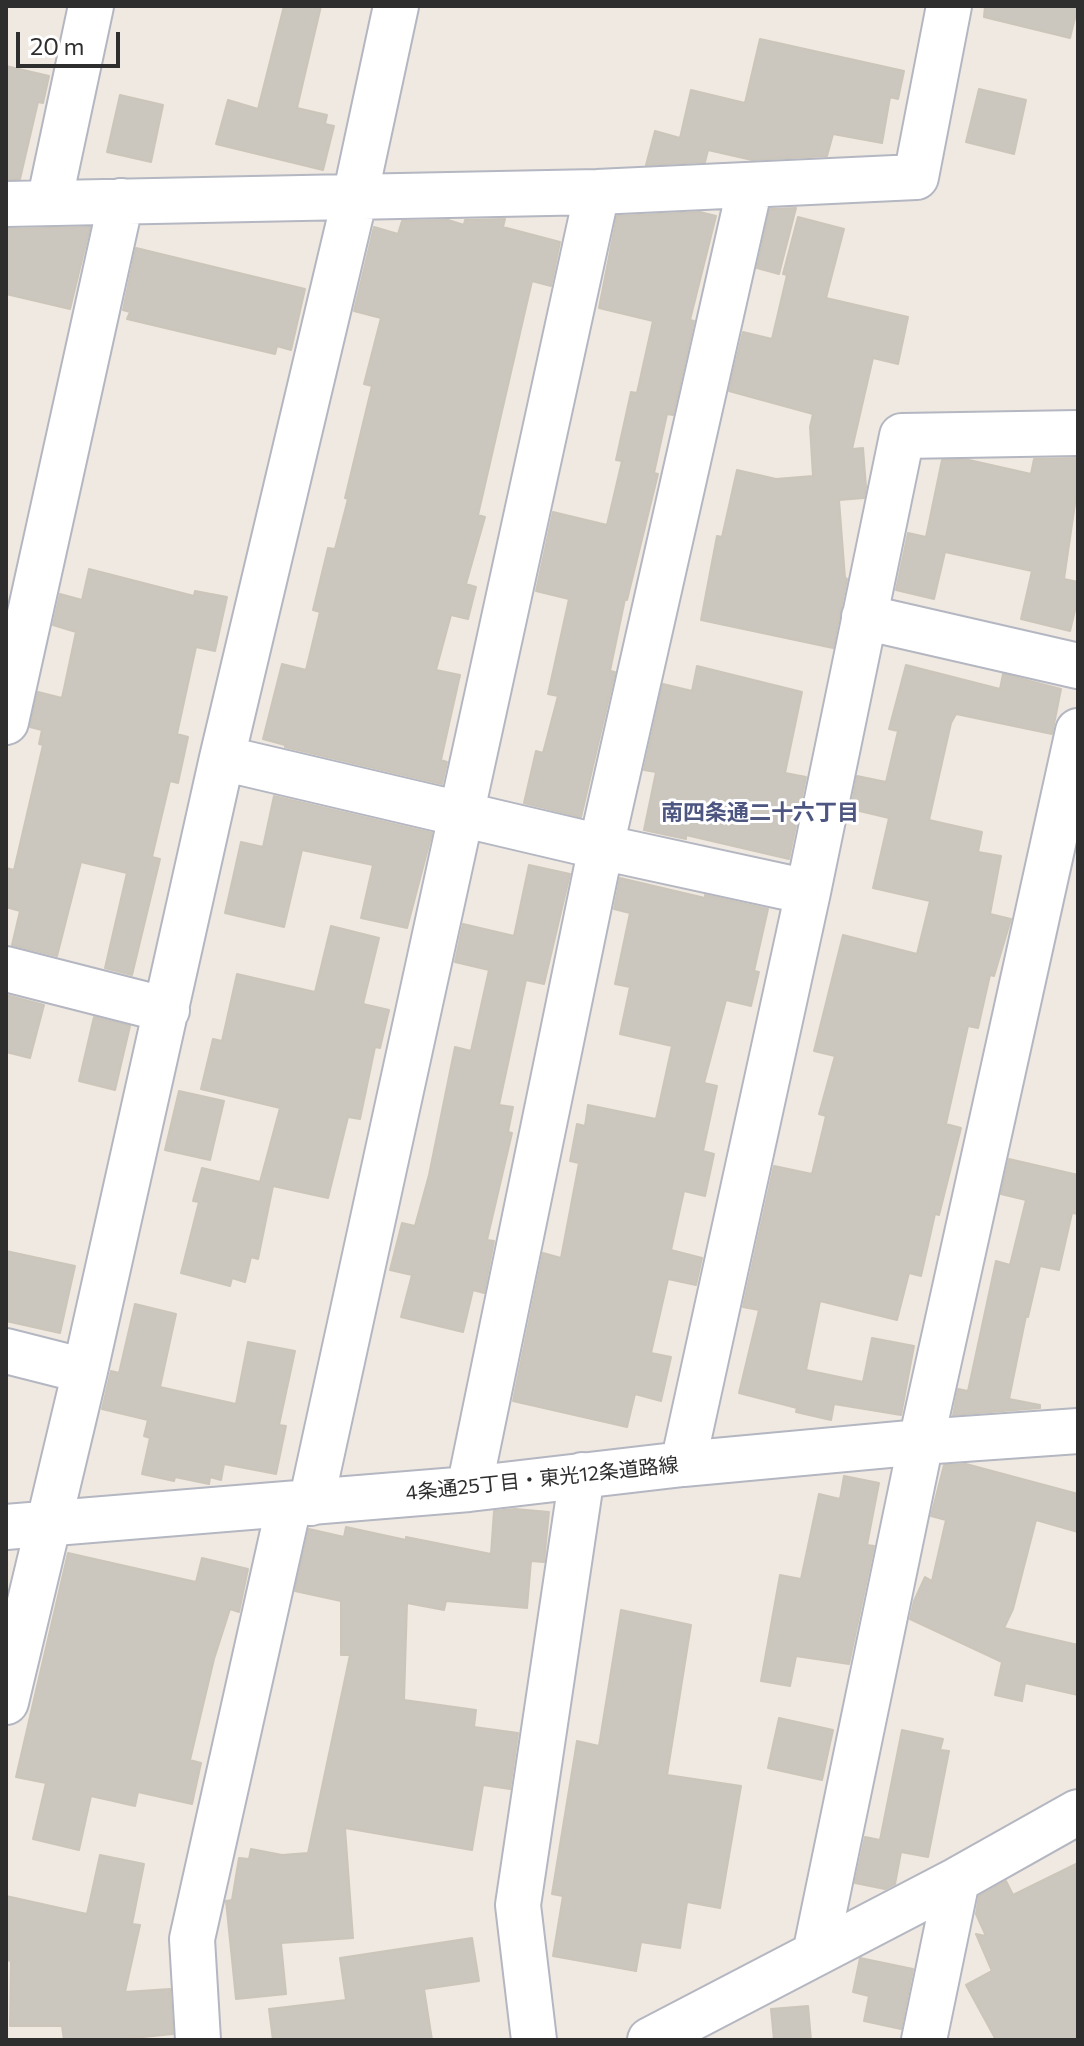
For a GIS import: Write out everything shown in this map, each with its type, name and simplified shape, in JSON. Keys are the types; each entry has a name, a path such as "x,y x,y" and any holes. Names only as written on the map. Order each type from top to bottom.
{"street":[{"path":"49,203 91,6"},
{"path":"6,1702 27,1525 85,1371 222,758 355,197 396,6"},
{"path":"6,204 597,192 916,177 949,6"},
{"path":"469,1489 601,847 750,186"},
{"path":"198,2040 192,1939 300,1504 461,815 597,192"},
{"path":"6,722 121,201"},
{"path":"683,1464 808,892 902,436 1078,433"},
{"path":"864,617 1078,666"},
{"path":"815,1954 921,1442 1078,731"},
{"path":"222,758 808,892"},
{"path":"6,969 167,1010"},
{"path":"6,1351 85,1371"},
{"name":"4条通25丁目・東光12条道路線","path":"27,1525 469,1489 683,1464 1078,1431"},
{"path":"534,2040 518,1905 582,1475"},
{"path":"650,2040 689,2030 815,1954 1078,1812"},
{"path":"924,2040 957,1880"}],"building":[{"path":"284,6 321,6 297,108 327,115 325,124 334,126 323,170 216,144 228,100 258,109"},
{"path":"985,6 1078,6 1070,38 984,17"},
{"path":"760,39 904,71 898,99 890,97 882,143 833,134 827,156 752,160 708,150 705,162 646,165 655,131 680,138 691,90 745,103"},
{"path":"6,66 49,76 43,103 38,102 20,179 6,179"},
{"path":"979,89 1026,100 1014,154 966,142"},
{"path":"120,95 163,105 151,162 107,152"},
{"path":"796,208 779,274 757,268 770,209"},
{"path":"700,212 716,216 690,320 694,321 673,415 667,414 654,473 658,474 625,599 610,671 615,672 581,817 524,803 536,751 543,753 558,696 548,694 569,599 536,591 553,512 607,525 622,461 616,460 631,392 637,393 653,321 599,308 617,216"},
{"path":"798,217 844,229 826,298 908,317 898,364 873,358 852,449 863,448 864,498 839,500 847,579 833,648 701,620 717,536 722,537 737,470 776,479 813,476 810,427 813,414 729,391 743,332 772,339 787,275 783,274"},
{"path":"505,219 503,227 560,242 551,286 532,281 478,515 485,517 466,584 476,587 468,619 451,615 436,670 460,675 441,760 447,762 442,784 263,739 282,664 306,670 320,612 313,610 328,548 335,549 348,499 345,498 372,386 364,384 381,318 354,311 374,227 398,234 402,221 448,220 464,225 465,220"},
{"path":"90,227 70,309 6,294 6,229"},
{"path":"136,248 305,289 291,350 277,346 275,354 127,319 130,312 123,310"},
{"path":"1078,458 1078,483 1064,579 1078,582 1078,598 1070,631 1021,619 1032,571 945,552 934,599 896,590 908,533 926,537 942,460 969,460 1031,474 1034,459"},
{"path":"89,569 194,596 195,591 227,597 215,651 196,647 177,734 188,737 178,783 170,781 152,857 160,859 132,975 105,968 127,873 81,862 57,956 12,945 20,911 6,907 6,868 14,870 43,745 39,744 42,730 30,727 38,692 62,698 76,632 53,625 60,594 82,600"},
{"path":"906,665 1000,689 1003,674 1061,689 1052,734 956,714 951,723 929,820 982,832 978,852 1001,856 990,914 1011,919 994,976 990,975 978,1028 968,1026 946,1124 961,1128 939,1215 935,1214 921,1276 909,1273 897,1320 820,1301 806,1370 863,1382 872,1338 914,1346 901,1415 834,1404 831,1420 739,1393 759,1310 743,1307 774,1166 812,1174 826,1116 819,1114 835,1056 814,1051 843,935 917,954 930,901 873,888 889,818 851,809 857,776 886,782 898,731 889,729"},
{"path":"697,666 802,692 785,773 806,777 789,859 686,835 686,839 644,830 656,772 644,770 663,684 692,691"},
{"path":"274,796 432,833 407,928 361,918 373,865 302,850 284,927 225,913 241,842 263,847"},
{"path":"529,865 570,874 544,984 526,980 499,1105 513,1107 508,1132 512,1133 487,1240 494,1241 484,1293 473,1290 463,1332 401,1317 412,1275 390,1270 402,1223 415,1226 429,1175 455,1047 471,1051 489,970 455,962 463,924 514,936"},
{"path":"620,878 768,909 754,971 759,972 751,1006 726,1000 704,1083 717,1086 703,1151 714,1154 705,1196 684,1191 671,1250 702,1258 696,1285 668,1279 651,1353 671,1357 661,1401 635,1394 627,1427 513,1401 543,1253 561,1258 579,1163 570,1161 577,1124 585,1126 588,1105 656,1119 672,1046 620,1034 630,987 615,984 630,913 614,909"},
{"path":"331,926 379,938 363,1004 389,1010 380,1048 375,1047 360,1119 348,1117 328,1198 273,1186 258,1259 251,1257 245,1282 232,1278 230,1286 181,1273 199,1202 193,1201 202,1168 260,1182 280,1108 201,1089 213,1039 222,1041 237,974 315,992"},
{"path":"6,995 44,1005 30,1058 6,1052"},
{"path":"94,1017 130,1026 115,1090 79,1081"},
{"path":"179,1091 224,1101 210,1160 165,1150"},
{"path":"1009,1159 1078,1175 1078,1214 1072,1213 1059,1270 1040,1266 1009,1399 1040,1405 1040,1408 953,1415 958,1389 968,1391 996,1261 1010,1265 1026,1200 1001,1194"},
{"path":"6,1251 75,1266 60,1333 6,1321"},
{"path":"135,1304 176,1314 160,1387 236,1404 248,1342 295,1351 279,1425 286,1426 276,1474 224,1464 221,1480 210,1477 209,1484 142,1474 150,1438 144,1436 148,1420 102,1409 111,1371 119,1373"},
{"path":"966,1464 1078,1494 1078,1532 1036,1520 1013,1609 1004,1628 1078,1645 1078,1695 1025,1683 1022,1701 995,1695 1002,1662 910,1619 925,1577 932,1581 946,1520 931,1516 944,1465"},
{"path":"844,1476 879,1483 867,1545 874,1546 849,1664 796,1656 790,1686 761,1681 780,1575 801,1579 819,1494 840,1499"},
{"path":"494,1511 549,1512 544,1562 531,1561 527,1608 446,1601 444,1610 407,1603 404,1700 476,1710 474,1727 518,1733 510,1789 483,1785 472,1850 345,1828 353,1938 281,1943 286,1994 236,1999 226,1901 232,1900 239,1858 249,1859 251,1849 282,1855 308,1853 350,1655 341,1655 341,1601 295,1591 309,1529 344,1537 346,1527 491,1554"},
{"path":"68,1553 196,1582 202,1558 248,1569 239,1612 230,1609 214,1659 190,1760 201,1763 192,1804 138,1792 135,1806 91,1796 79,1850 33,1839 46,1783 16,1777"},
{"path":"621,1610 691,1625 667,1775 741,1786 720,1908 687,1902 680,1948 641,1942 636,1971 553,1956 563,1896 552,1894 577,1741 599,1746"},
{"path":"779,1718 833,1730 822,1780 768,1768"},
{"path":"902,1730 943,1739 940,1750 949,1751 928,1857 901,1852 895,1884 885,1889 855,1883 865,1837 880,1840"},
{"path":"100,1855 144,1864 132,1924 140,1925 125,1992 170,1989 173,2034 113,2040 64,2040 62,2026 10,2026 11,1961 6,1960 6,1896 87,1914"},
{"path":"1078,1863 1078,2040 996,2040 966,1985 992,1971 976,1934 986,1936 976,1914 979,1896 1006,1881 1013,1895"},
{"path":"472,1938 479,1981 424,1989 432,2040 273,2040 269,2009 346,2000 340,1958"},
{"path":"860,1958 913,1969 901,2029 864,2021 869,1996 853,1992"},
{"path":"808,2006 811,2040 774,2040 771,2009"}],"district":[{"name":"南四条通二十六丁目","path":"760,813"}]}
